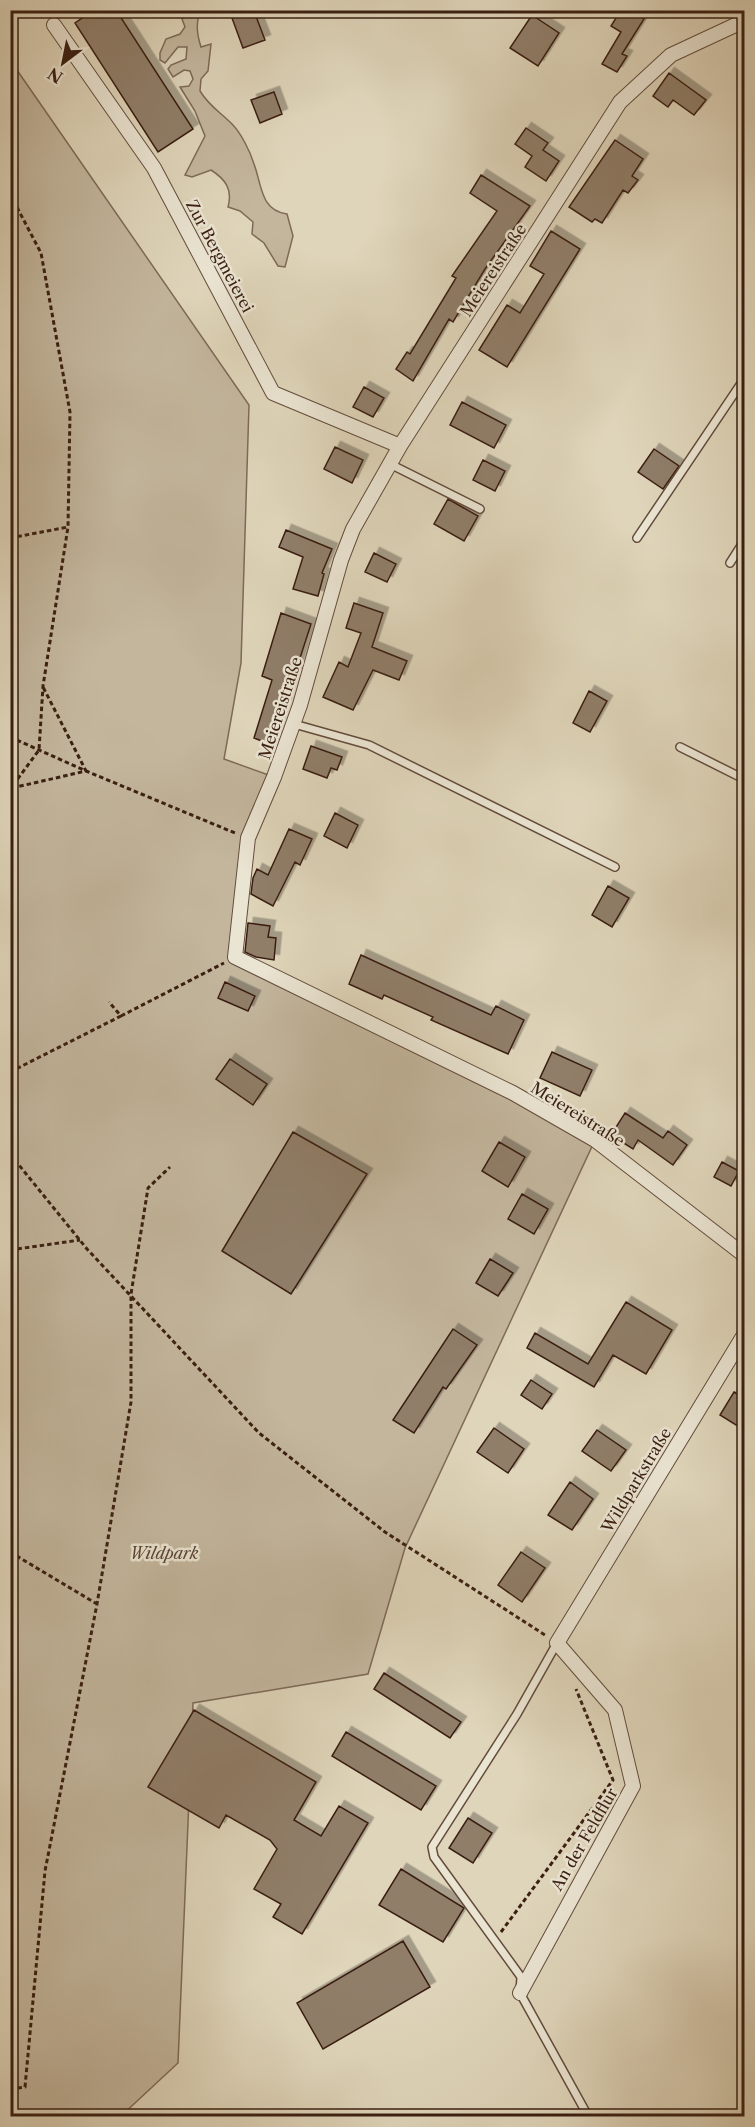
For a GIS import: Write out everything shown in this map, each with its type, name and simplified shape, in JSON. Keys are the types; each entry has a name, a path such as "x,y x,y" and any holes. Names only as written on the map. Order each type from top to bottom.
{"street":[{"name":"Meiereistraße","path":"744,21 671,56 620,102 400,446 353,529 341,560 294,724 248,838 235,957 513,1093 595,1140 744,1255"},
{"name":"Zur Bergmeierei","path":"54,25 154,168 273,393 400,446"},
{"name":"Wildparkstraße","path":"557,1643 744,1335"},
{"name":"An der Feldflur","path":"520,1993 633,1786 615,1710 557,1643"}],"lane":[{"path":"637,538 744,379"},
{"path":"390,464 480,508"},
{"path":"730,563 744,541"},
{"path":"294,724 369,745 615,867"},
{"path":"680,747 744,779"},
{"path":"557,1643 517,1714 432,1847 434,1857 521,1977 520,1993 588,2116"}],"path":[{"path":"10,194 41,253 70,412 69,527 43,686 39,750 11,789"},
{"path":"10,538 69,527"},
{"path":"43,686 86,771"},
{"path":"10,737 248,838"},
{"path":"11,789 86,771"},
{"path":"10,1072 235,957"},
{"path":"109,1002 121,1016"},
{"path":"10,1154 80,1240 259,1433 385,1532 557,1643"},
{"path":"10,2089 25,2087 45,1871 97,1604 131,1402 130,1294 148,1188 170,1167"},
{"path":"10,1250 80,1240"},
{"path":"10,1552 97,1604"},
{"path":"495,1941 613,1780 574,1685"}],"green space":[{"path":"190,11 201,11 197,29 201,47 211,44 208,71 201,79 200,91 242,137 267,202 278,212 287,214 293,236 285,267 278,266 264,243 252,234 253,222 240,211 228,207 229,190 220,177 211,170 192,177 185,175 205,136 195,111 180,87 189,86 193,79 190,71 184,70 173,77 168,69 171,65 186,59 187,47 178,47 165,63 160,60 160,53 166,39 180,34 185,27 182,19"},
{"name":"Wildpark","path":"10,60 249,405 241,663 224,759 274,777 248,838 235,957 595,1140 405,1548 368,1674 193,1703 178,2063 121,2116 11,2116"}],"building":[{"path":"81,10 116,10 193,129 158,152 75,23 85,16"},
{"path":"621,10 630,10 644,19 622,54 627,56 617,72 602,64 621,32 611,26"},
{"path":"254,11 265,40 243,48 232,18"},
{"path":"532,15 559,33 538,66 510,48"},
{"path":"669,73 706,100 694,115 673,100 668,107 653,96"},
{"path":"274,92 282,114 260,123 251,100"},
{"path":"526,128 548,143 543,150 559,161 546,181 525,167 532,156 515,144"},
{"path":"615,140 643,159 632,176 638,180 628,193 623,190 602,223 595,219 592,222 569,207"},
{"path":"481,175 530,206 485,269 453,322 449,319 413,381 396,369 407,352 410,354 456,278 452,276 497,211 470,193"},
{"path":"551,231 580,249 507,367 479,350 507,305 520,313 544,274 530,266"},
{"path":"364,387 384,398 373,417 353,407"},
{"path":"462,402 506,425 494,448 450,425"},
{"path":"335,447 363,460 352,483 324,469"},
{"path":"654,449 679,466 663,489 638,472"},
{"path":"483,460 505,471 495,491 473,480"},
{"path":"448,499 478,516 464,541 434,524"},
{"path":"286,530 332,549 322,573 324,574 318,596 293,589 303,557 279,547"},
{"path":"374,553 396,564 387,582 365,572"},
{"path":"354,603 383,613 372,647 407,661 399,680 373,670 353,710 323,697 339,662 348,667 361,633 346,628"},
{"path":"281,613 311,624 272,745 254,738 272,680 262,676"},
{"path":"589,691 607,701 590,732 573,723"},
{"path":"311,746 342,757 337,770 331,768 327,778 303,769"},
{"path":"335,813 358,825 347,848 324,836"},
{"path":"289,829 312,839 300,865 295,862 273,906 251,894 253,878 257,869 268,875"},
{"path":"608,886 629,898 612,927 592,915"},
{"path":"248,923 270,926 268,937 276,938 274,960 256,957 245,952"},
{"path":"361,955 491,1015 496,1006 524,1020 508,1054 431,1020 433,1017 384,995 382,999 349,984"},
{"path":"225,982 255,996 248,1011 218,998"},
{"path":"552,1052 592,1070 580,1096 540,1078"},
{"path":"230,1059 267,1084 253,1105 216,1079"},
{"path":"625,1113 663,1138 668,1131 687,1145 673,1165 638,1140 633,1149 611,1135"},
{"path":"293,1132 367,1174 291,1294 222,1251"},
{"path":"499,1142 525,1157 508,1187 482,1171"},
{"path":"722,1162 739,1171 731,1186 714,1177"},
{"path":"522,1194 548,1209 534,1234 508,1219"},
{"path":"490,1259 513,1273 498,1296 476,1283"},
{"path":"626,1302 672,1330 646,1374 613,1355 594,1387 527,1348 535,1333 588,1364"},
{"path":"453,1329 477,1345 446,1389 443,1387 414,1433 393,1420"},
{"path":"531,1380 552,1394 542,1409 521,1395"},
{"path":"734,1392 744,1398 744,1430 720,1415"},
{"path":"494,1428 524,1449 508,1473 477,1452"},
{"path":"597,1430 626,1450 611,1471 582,1451"},
{"path":"570,1482 593,1499 572,1530 548,1515"},
{"path":"521,1552 545,1568 522,1602 498,1585"},
{"path":"384,1673 461,1722 450,1738 374,1689"},
{"path":"194,1710 316,1782 294,1820 321,1836 339,1806 368,1823 302,1934 273,1917 281,1904 254,1889 277,1849 270,1840 226,1815 219,1828 148,1787"},
{"path":"346,1732 436,1786 421,1810 332,1756"},
{"path":"468,1818 492,1833 473,1863 449,1848"},
{"path":"401,1869 464,1908 443,1942 379,1905"},
{"path":"403,1941 430,1987 323,2049 297,2003"}]}
